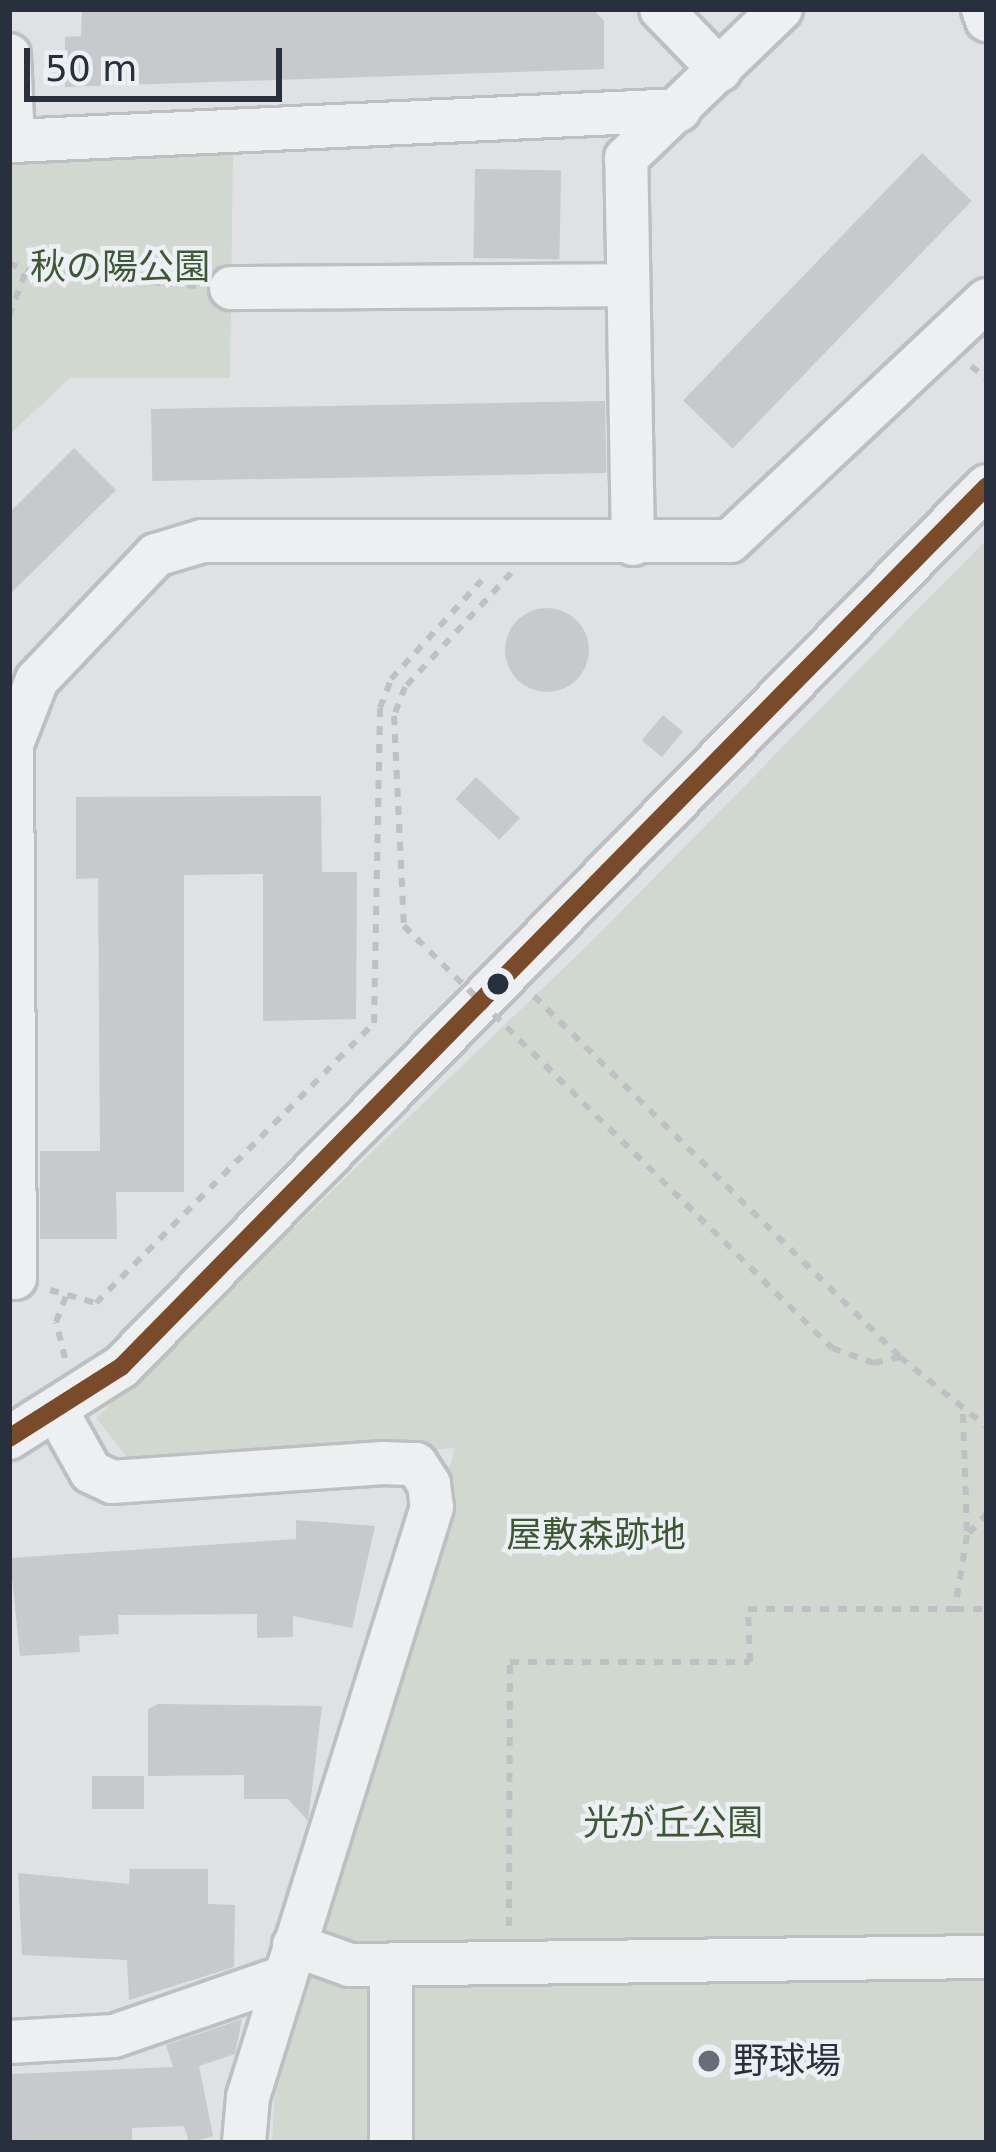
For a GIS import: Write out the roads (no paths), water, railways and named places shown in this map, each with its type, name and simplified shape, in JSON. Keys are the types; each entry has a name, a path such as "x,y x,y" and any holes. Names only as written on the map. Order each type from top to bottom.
{"street":[{"path":"661,9 720,70"},
{"path":"633,544 626,158 782,9"},
{"path":"983,9 987,20"},
{"path":"9,55 13,141 679,110"},
{"path":"231,288 628,285"},
{"path":"15,1278 12,745 37,680 156,555 202,541 633,544 737,538 987,300"},
{"path":"9,1438 71,1407 980,507"},
{"path":"71,1407 91,1472 112,1482 383,1462 416,1464 429,1484 432,1507 289,1961 244,2143"},
{"path":"9,2042 114,2036 289,1961 391,1965 509,1957 987,1957"},
{"path":"391,1965 391,2143"}],"place":[{"name":"野球場","path":"709,2061"}],"park label":[{"name":"秋の陽公園","path":"120,267"},
{"name":"屋敷森跡地","path":"596,1535"},
{"name":"光が丘公園","path":"673,1823"}]}
